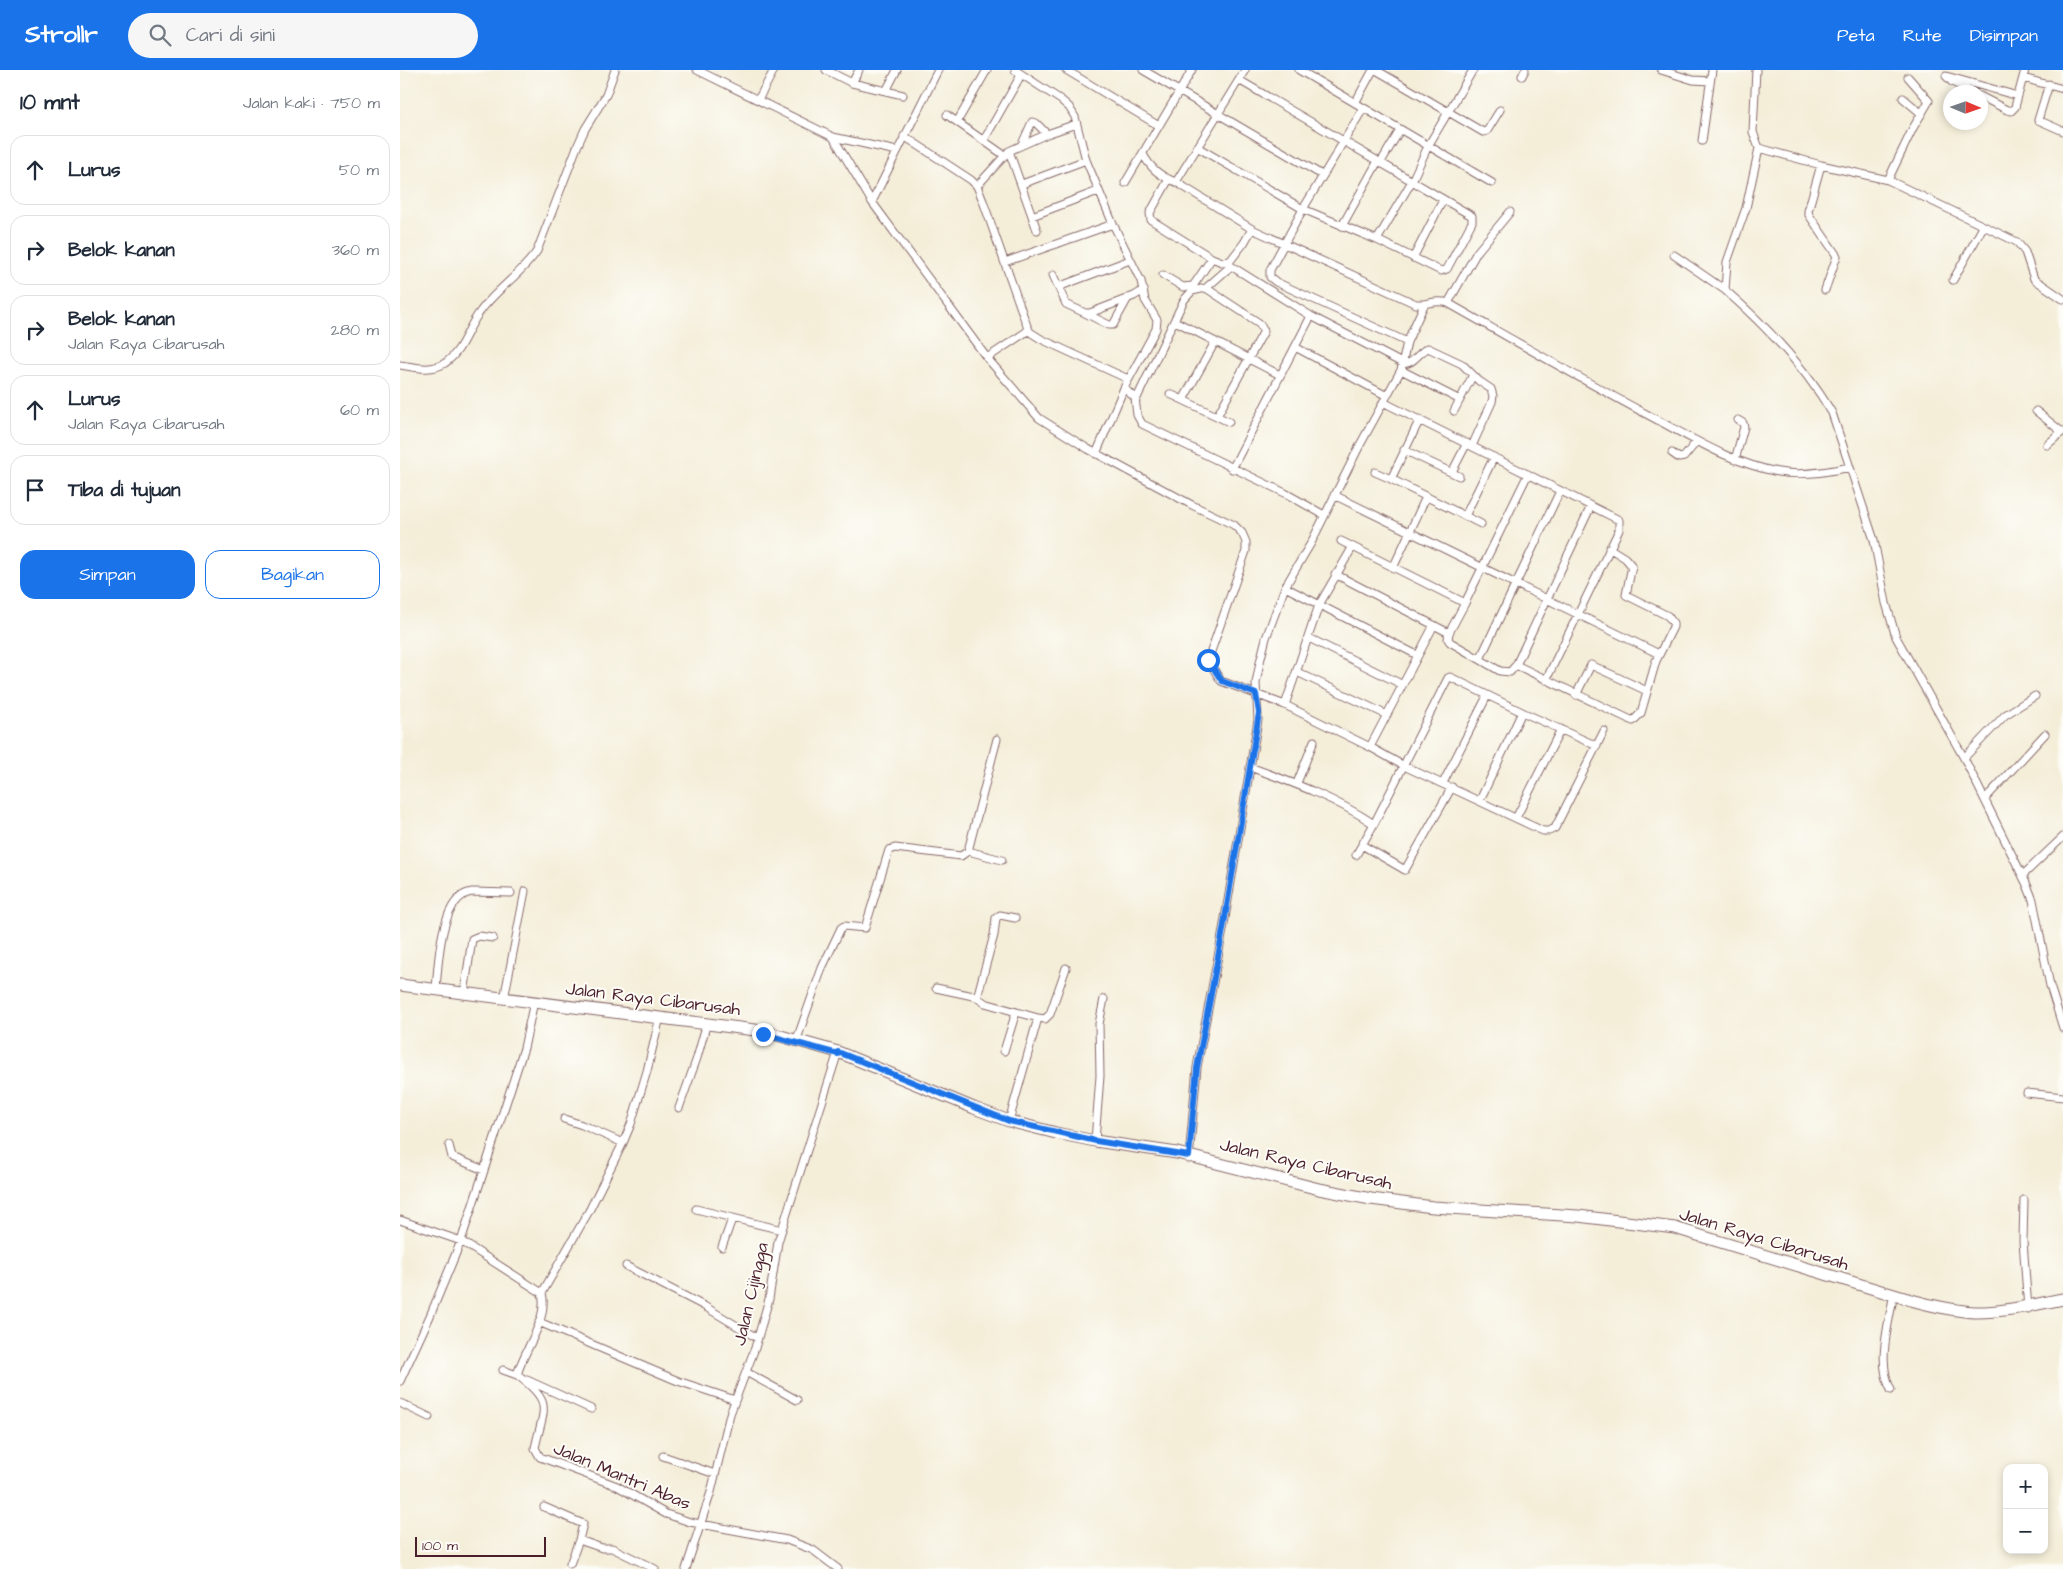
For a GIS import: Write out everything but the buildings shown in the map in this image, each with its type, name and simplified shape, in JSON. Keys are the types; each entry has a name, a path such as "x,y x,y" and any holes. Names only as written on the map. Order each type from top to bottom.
{"main road":[{"name":"Jalan Raya Cibarusah","path":"404,988 763,1034 838,1053 1009,1124 1095,1144 1156,1151"},
{"name":"Jalan Raya Cibarusah","path":"404,988 436,990 746,1027 796,1039 838,1053 1009,1121 1096,1141 1176,1155 1319,1189 1371,1199 1477,1211 1578,1216 1674,1228 1809,1271 1942,1307 1980,1312 2063,1307"},
{"name":"Jalan Raya Cibarusah","path":"1189,1158 1318,1192 1392,1205 1486,1215 1578,1219 1674,1232 1893,1298 1937,1309 1973,1314 2028,1309 2063,1299"}],"street":[{"path":"400,365 426,369 444,364 456,353 465,340 475,318 486,304 528,264 541,241 585,129 606,95 615,70"},
{"path":"697,70 833,137 897,151"},
{"path":"758,100 774,70"},
{"path":"826,70 852,83 903,95"},
{"path":"852,83 859,70"},
{"path":"886,91 897,70"},
{"path":"872,202 938,70"},
{"path":"957,122 987,70"},
{"path":"1066,70 1159,126"},
{"path":"1143,70 1322,175"},
{"path":"1125,182 1192,70"},
{"path":"1244,70 1197,147 1150,214 1151,220 1212,258 1222,262 1230,261 1252,230"},
{"path":"1299,70 1492,183"},
{"path":"1377,240 1412,181 1428,146 1472,70"},
{"path":"1661,70 1693,80 1710,82"},
{"path":"1702,141 1712,70"},
{"path":"1725,290 1727,262 1746,208 1759,148 1753,132 1756,70"},
{"path":"1940,70 1952,82 1958,85"},
{"path":"1988,100 2010,111 2015,107 2025,70"},
{"path":"1355,103 1379,71 1485,133 1500,110"},
{"path":"984,140 1018,73 1065,104 1073,113 1086,160 1098,191 1144,290 1145,300 1157,320 1156,329 1128,379 1096,454"},
{"path":"1946,76 2018,96"},
{"path":"1888,180 1928,100 1908,77"},
{"path":"2023,78 2063,89"},
{"path":"1197,147 1303,209 1444,271 1472,222 1472,216 1239,80"},
{"path":"2050,84 2038,120 2063,131"},
{"path":"1903,98 1922,114"},
{"path":"1363,108 1322,175 1283,245 1270,270 1270,277 1407,342"},
{"path":"946,115 1007,153 1022,184 1037,230"},
{"path":"1022,144 1032,122 1036,123 1047,134"},
{"path":"977,186 1007,153 1022,144 1076,124"},
{"path":"1342,226 1379,161 1400,130"},
{"path":"904,136 971,180 977,186 1029,330 1041,339 1128,379"},
{"path":"833,137 872,202 988,358 1039,418 1096,454 1234,525 1242,533 1246,542 1246,551 1208,660 1222,681 1285,705 1404,766 1543,831 1556,828 1604,731"},
{"path":"1759,148 1820,165 1888,180 2017,242 2025,252 2034,279 2063,299"},
{"path":"1143,154 1151,167 1252,230 1408,301 1424,305 1436,300 1448,303 1617,398 1735,460 1788,473 1830,471 1850,467"},
{"path":"1022,184 1086,160"},
{"path":"1820,165 1808,211 1837,256 1825,290"},
{"path":"1032,216 1098,191"},
{"path":"1413,258 1443,200"},
{"path":"1448,303 1478,252 1510,212"},
{"path":"1005,262 1113,224"},
{"path":"1953,280 1984,227"},
{"path":"1674,255 1725,290 1741,304 1794,360 1822,396 1832,413 1874,540 1886,603 1896,637 1964,758 2023,875 2032,900 2050,986 2063,1028"},
{"path":"1163,275 1183,287 1190,288 1212,258"},
{"path":"1058,286 1130,260"},
{"path":"1324,515 1307,504 1142,424 1137,415 1136,400 1189,293 1195,289 1206,288 1228,267 1233,266 1311,316 1460,400"},
{"path":"1053,275 1066,304 1109,325 1113,325 1128,298"},
{"path":"1206,288 1263,327 1262,335 1218,416"},
{"path":"1085,313 1090,313 1144,290"},
{"path":"1189,1158 1197,1068 1259,713 1256,694 1257,673 1266,638 1285,587 1311,544 1334,495 1402,367 1407,342 1424,305"},
{"path":"1232,469 1311,316"},
{"path":"1175,321 1280,375"},
{"path":"988,358 1029,330"},
{"path":"1183,400 1214,342"},
{"path":"1295,347 1420,419 1618,520 1619,530 1576,614 1546,680"},
{"path":"1402,367 1426,349 1431,349 1462,364 1491,389 1493,396 1492,402 1456,474 1404,450"},
{"path":"1454,411 1473,375"},
{"path":"1124,388 1136,400"},
{"path":"1170,394 1229,422"},
{"path":"2036,411 2062,431 2047,445"},
{"path":"1391,479 1420,419"},
{"path":"1735,460 1744,427 1743,423 1738,420"},
{"path":"1672,453 1678,458 1684,457 1697,441"},
{"path":"1465,516 1494,457"},
{"path":"1375,472 1481,524"},
{"path":"1528,474 1466,603 1449,632 1448,640 1450,642 1480,659 1506,672 1516,666 1591,506"},
{"path":"1480,659 1560,491"},
{"path":"1334,495 1659,654"},
{"path":"1393,568 1426,497"},
{"path":"1341,541 1466,603"},
{"path":"1285,705 1319,605 1335,574 1352,548"},
{"path":"1516,666 1633,722 1641,713 1659,654 1673,627 1673,621 1668,616 1626,596 1632,566 1625,558 1609,548"},
{"path":"1335,574 1449,632"},
{"path":"1285,587 1417,655"},
{"path":"1370,747 1401,684 1434,625"},
{"path":"1309,638 1401,684"},
{"path":"1576,695 1591,665 1647,691"},
{"path":"1296,672 1387,715"},
{"path":"1356,855 1450,677 1597,746"},
{"path":"1443,783 1487,696"},
{"path":"1964,758 2005,715 2035,696"},
{"path":"1480,800 1522,712"},
{"path":"1516,818 1561,729"},
{"path":"1985,799 2045,734"},
{"path":"796,1039 822,968 841,928 846,926 865,928 889,850 895,848 961,856 968,851 997,739"},
{"path":"1297,783 1314,741"},
{"path":"1250,766 1297,783 1338,802 1374,824"},
{"path":"1362,845 1405,870 1452,787"},
{"path":"2023,875 2063,837"},
{"path":"968,851 1002,860"},
{"path":"504,999 525,891"},
{"path":"436,990 446,919 459,898 472,892 511,893"},
{"path":"978,998 994,935 996,918 1000,915 1015,918"},
{"path":"464,994 472,939 478,936 493,938"},
{"path":"936,988 978,998 985,1003 1016,1012 1045,1018 1050,1014 1066,968"},
{"path":"1096,1141 1100,1076 1099,1024 1104,999"},
{"path":"400,1381 430,1316 461,1241 524,1048 533,1006"},
{"path":"1004,1052 1016,1012"},
{"path":"1009,1121 1038,1018"},
{"path":"520,1377 539,1322 542,1293 589,1211 631,1124 645,1079 659,1020"},
{"path":"680,1108 700,1050 706,1026"},
{"name":"Jalan Cijingga","path":"686,1569 701,1525 735,1400 769,1299 778,1242 838,1053"},
{"path":"2027,1093 2063,1097"},
{"path":"564,1120 582,1125 623,1143"},
{"path":"449,1145 452,1158 484,1170"},
{"path":"2024,1200 2022,1241 2028,1309"},
{"path":"696,1209 782,1230"},
{"path":"722,1247 732,1219"},
{"path":"400,1220 461,1241 542,1293"},
{"path":"626,1266 704,1306 757,1338"},
{"path":"1891,1390 1886,1381 1884,1360 1893,1298"},
{"path":"539,1322 678,1381 735,1400"},
{"path":"503,1370 591,1408"},
{"path":"746,1372 797,1400"},
{"name":"Jalan Mantri Abas","path":"520,1377 539,1395 544,1404 544,1413 535,1448 540,1457 618,1486 666,1514 701,1525"},
{"path":"400,1404 428,1417"},
{"path":"663,1456 715,1474"},
{"path":"544,1507 583,1524 584,1527 570,1564"},
{"path":"701,1525 787,1540 813,1550 838,1569"},
{"path":"579,1540 602,1548 612,1548 655,1569"}],"route":[{"path":"763,1034 838,1054 838,1052 1009,1121 1096,1141 1189,1156 1197,1068 1223,930 1259,713 1256,694 1222,681 1208,660"}]}
